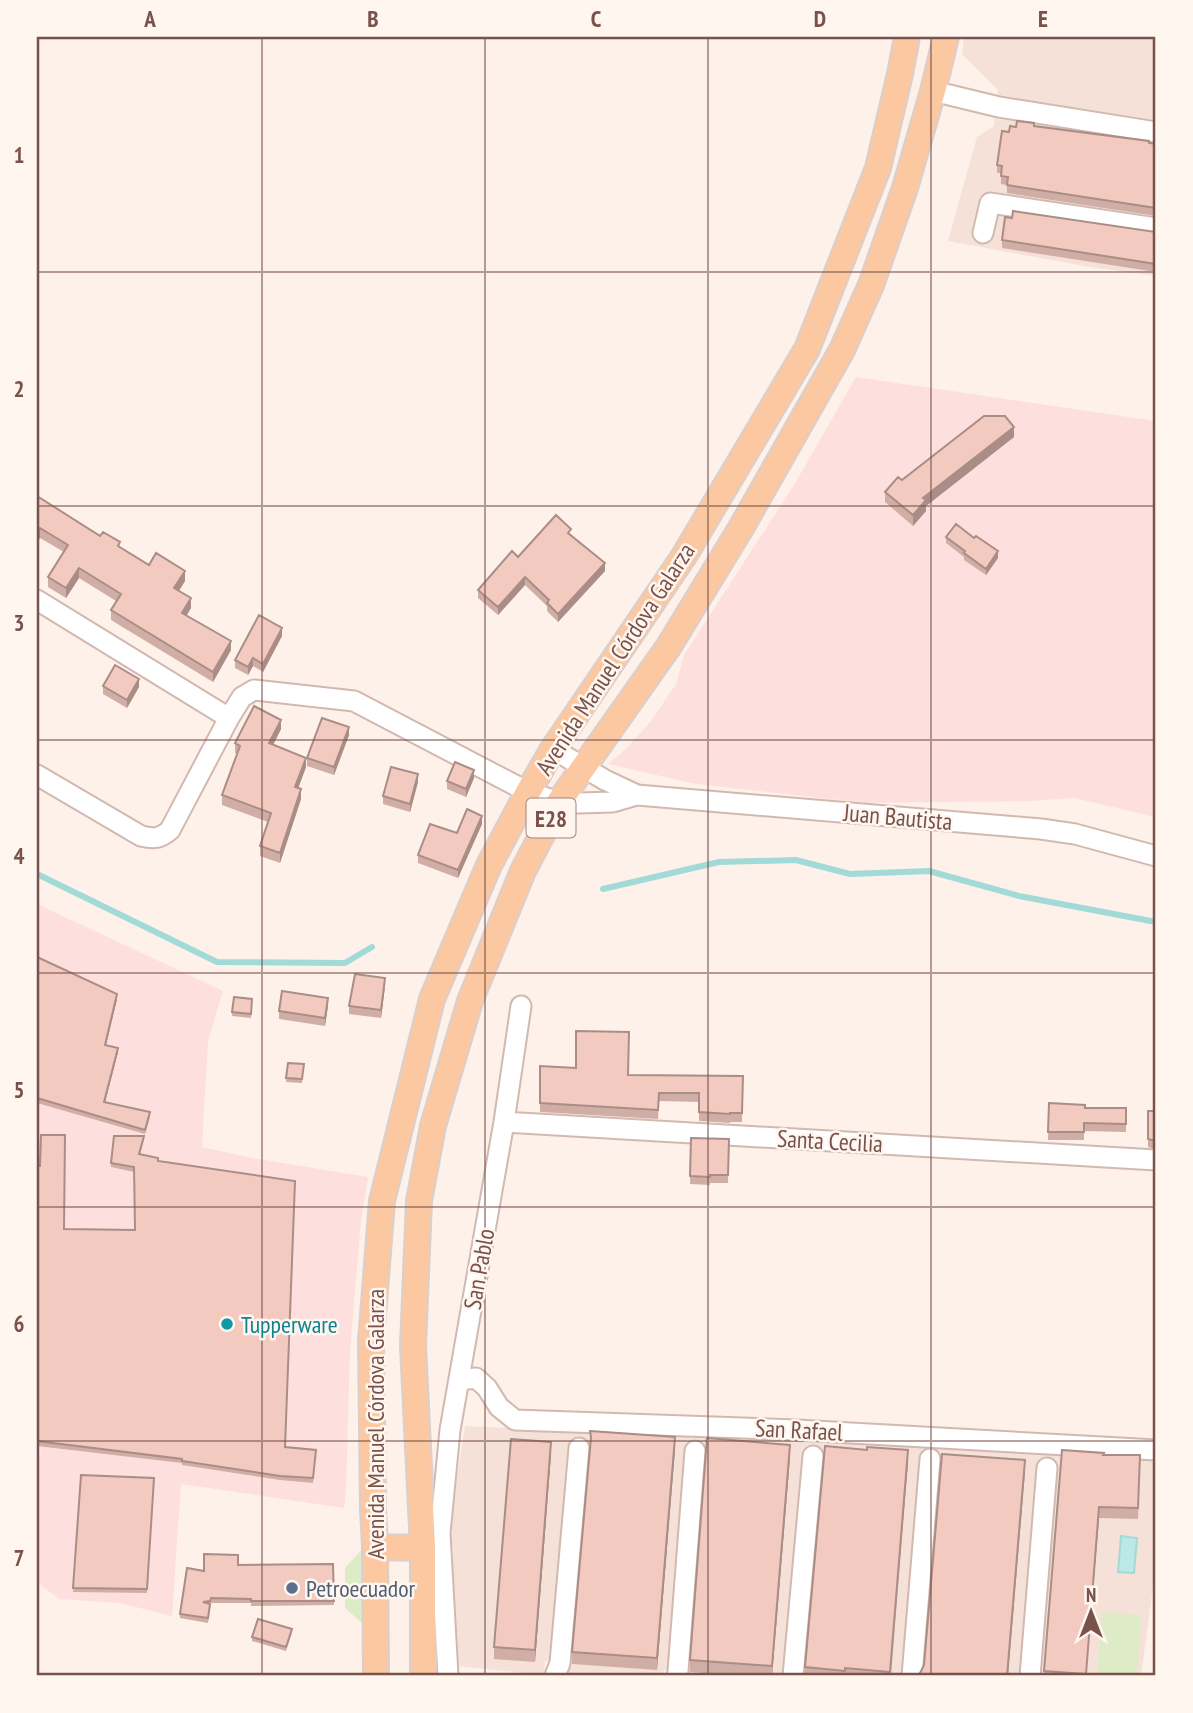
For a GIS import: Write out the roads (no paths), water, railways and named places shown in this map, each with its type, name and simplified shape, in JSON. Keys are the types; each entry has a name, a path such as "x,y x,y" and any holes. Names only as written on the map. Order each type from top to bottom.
{"main road":[{"name":"Avenida Manuel Córdova Galarza","path":"376,1676 371,1341 382,1201 432,999 489,865 528,792 553,749 684,556 807,349 878,167 907,37"},
{"name":"Avenida Manuel Córdova Galarza","path":"424,1676 432,1540 413,1346 419,1201 433,1126 470,1001 523,871 559,802 669,646 842,350 871,285 905,188 946,37"},
{"path":"375,1547 432,1540"}],"street":[{"path":"933,91 999,107 1156,132"},
{"path":"984,233 990,203 1156,228"},
{"path":"37,600 229,718 170,830 153,839 141,836 37,775"},
{"name":"Juan Bautista","path":"229,718 242,697 254,690 354,701 528,792 559,802 579,803 613,802 637,795"},
{"name":"Juan Bautista","path":"553,749 605,780 637,795 1041,829 1094,839 1156,856"},
{"name":"San Pablo","path":"448,1676 432,1540 504,1122 521,1006"},
{"name":"Santa Cecilia","path":"504,1122 1156,1160"},
{"name":"San Rafael","path":"460,1380 476,1378 487,1388 499,1407 515,1420 797,1430 1156,1450"},
{"path":"555,1676 560,1663 579,1448"},
{"path":"677,1676 695,1451"},
{"path":"793,1676 813,1456"},
{"path":"912,1676 930,1459"},
{"path":"1030,1676 1047,1468"}],"water":[{"path":"1121,1536 1137,1538 1134,1573 1118,1572"}],"waterway":[{"path":"603,889 719,862 796,860 850,874 929,871 1019,896 1156,922"},
{"path":"37,874 217,962 345,963 372,947"}],"place":[{"name":"Tupperware","path":"227,1324"},
{"name":"Petroecuador","path":"292,1588"}]}
